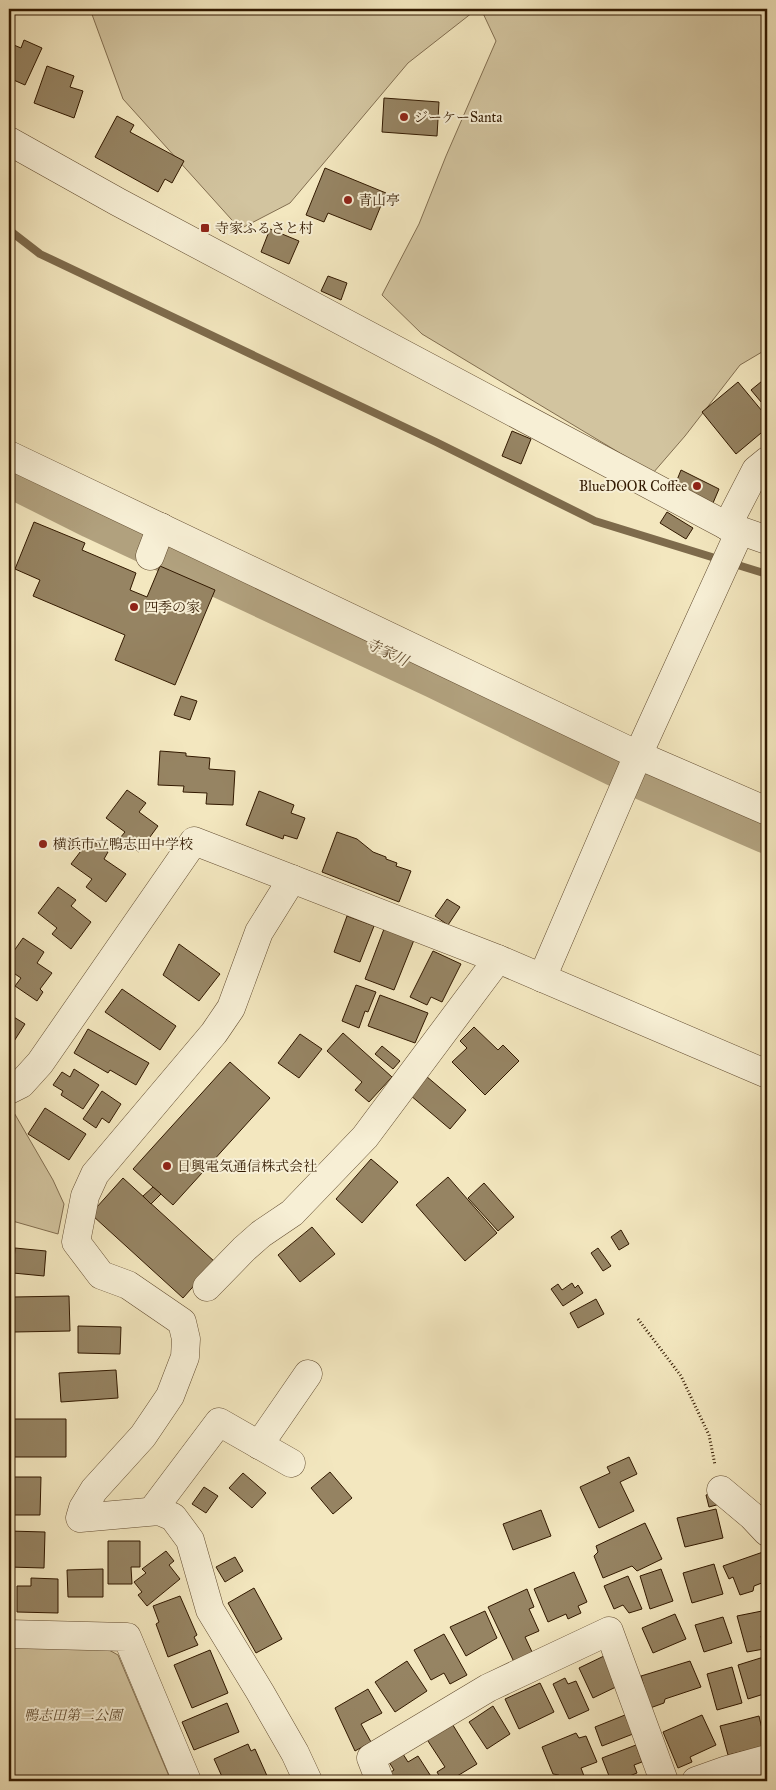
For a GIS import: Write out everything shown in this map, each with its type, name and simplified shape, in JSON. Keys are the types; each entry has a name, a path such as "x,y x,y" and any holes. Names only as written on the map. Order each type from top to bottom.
{"street":[{"path":"9,140 126,207 734,528 767,540"},
{"path":"9,454 155,542 767,811"},
{"path":"542,978 734,528 756,470 767,460"},
{"path":"9,1090 21,1084 40,1064 194,841 498,959 767,1074"},
{"path":"292,879 259,932 231,1008 214,1034 96,1174 85,1196 76,1242 101,1275 128,1285 182,1322 186,1339 185,1358 170,1396 143,1436 94,1490 83,1508 80,1518 152,1511 159,1511 173,1517 190,1540 210,1610 260,1692 308,1781"},
{"path":"207,1287 261,1234 292,1212 365,1137 498,959"},
{"path":"259,1445 308,1374"},
{"path":"152,1511 219,1422 291,1463"},
{"path":"721,1490 752,1516 767,1532"},
{"path":"380,1781 372,1758 488,1688 609,1632 664,1781"},
{"path":"9,1634 127,1637 187,1781"},
{"path":"696,1781 728,1776 767,1759"}],"path":[{"path":"638,1319 681,1376 709,1434 721,1490"}],"green space":[{"path":"90,9 477,9 408,63 290,203 240,229 123,99"},
{"path":"481,9 767,9 767,349 740,365 685,436 653,473 422,334 382,295 419,224 496,41"},
{"path":"9,1104 53,1180 64,1204 58,1234 9,1220"},
{"name":"鴨志田第二公園","path":"14,1647 109,1650 118,1655 171,1781 9,1781 9,1651"}],"building":[{"path":"24,40 42,48 25,85 9,78 9,43 21,48"},
{"path":"47,66 74,76 70,87 83,91 74,118 34,103"},
{"path":"384,98 439,102 437,136 382,132"},
{"path":"117,116 134,125 130,132 184,161 172,183 165,179 158,192 95,157"},
{"path":"325,168 386,193 371,230 328,213 324,222 306,215"},
{"path":"270,229 299,241 289,264 261,252"},
{"path":"328,276 347,283 341,300 321,291"},
{"path":"767,377 767,409 751,390"},
{"path":"738,382 767,417 767,428 736,454 702,412"},
{"path":"512,431 531,439 521,464 502,456"},
{"path":"681,470 719,489 713,503 675,485"},
{"path":"667,512 693,528 686,539 660,523"},
{"name":"四季の家","path":"34,522 85,543 82,550 136,573 130,590 147,597 160,566 215,590 175,685 115,660 125,635 33,596 40,580 15,569"},
{"path":"181,696 197,701 190,720 174,715"},
{"path":"160,751 186,753 186,756 210,758 209,769 235,771 233,805 206,804 207,793 183,792 184,786 158,785"},
{"path":"127,790 146,803 139,812 158,826 139,852 120,838 125,832 106,818"},
{"path":"259,791 294,805 291,813 305,818 297,839 284,835 283,839 246,825"},
{"path":"337,832 357,839 373,852 397,863 396,866 411,871 399,902 322,872"},
{"path":"90,839 108,852 104,859 126,874 106,902 86,887 92,879 71,864"},
{"path":"58,887 76,900 71,906 91,922 71,949 52,934 57,928 38,913"},
{"path":"447,899 460,907 448,925 435,916"},
{"path":"347,916 374,926 360,962 334,952"},
{"path":"384,929 414,940 394,990 365,979"},
{"path":"23,938 44,952 37,963 52,973 40,989 43,992 37,1001 15,986 21,978 9,970 9,958"},
{"path":"179,944 220,974 199,1001 163,975"},
{"path":"433,951 461,964 442,1002 431,997 427,1005 410,997"},
{"path":"356,985 376,992 368,1012 365,1011 359,1028 342,1021"},
{"path":"122,989 176,1026 160,1050 105,1012"},
{"path":"380,995 428,1013 415,1043 368,1026"},
{"path":"9,1014 25,1024 9,1049"},
{"path":"474,1027 498,1050 503,1045 519,1061 485,1095 452,1062 467,1048 460,1041"},
{"path":"88,1029 149,1063 136,1085 110,1070 108,1073 74,1053"},
{"path":"343,1033 392,1077 369,1102 355,1090 362,1082 327,1051"},
{"path":"300,1034 322,1049 299,1078 278,1063"},
{"path":"382,1046 400,1061 393,1069 375,1054"},
{"path":"230,1062 270,1098 173,1205 133,1169"},
{"path":"74,1069 99,1085 83,1109 61,1095 63,1091 53,1085 62,1072 70,1077"},
{"path":"426,1076 466,1110 450,1129 410,1095"},
{"path":"102,1091 121,1104 109,1123 102,1118 96,1128 83,1119"},
{"path":"45,1108 86,1134 69,1160 28,1134"},
{"path":"371,1159 398,1182 362,1223 336,1199"},
{"path":"448,1177 497,1233 465,1261 416,1205"},
{"path":"123,1178 215,1262 183,1298 93,1216 96,1208"},
{"path":"484,1183 514,1217 498,1231 468,1198"},
{"path":"153,1187 161,1194 151,1204 143,1196"},
{"path":"312,1227 335,1254 300,1282 278,1255"},
{"path":"621,1230 629,1244 619,1250 611,1237"},
{"path":"15,1248 46,1251 44,1276 13,1273"},
{"path":"598,1248 611,1266 603,1271 591,1253"},
{"path":"572,1283 575,1288 578,1285 583,1293 563,1306 551,1289 558,1284 562,1290"},
{"path":"69,1296 70,1331 14,1332 14,1297"},
{"path":"596,1299 604,1314 578,1328 570,1313"},
{"path":"78,1326 121,1327 120,1354 78,1353"},
{"path":"116,1370 118,1398 61,1402 59,1373"},
{"path":"12,1419 66,1419 66,1457 13,1457"},
{"path":"629,1457 637,1474 620,1482 634,1511 599,1528 580,1487 610,1473 607,1467"},
{"path":"330,1472 352,1498 333,1514 311,1488"},
{"path":"243,1473 266,1493 252,1508 229,1488"},
{"path":"12,1477 41,1477 40,1515 12,1515"},
{"path":"204,1487 218,1496 206,1513 192,1504"},
{"path":"717,1492 720,1504 709,1507 706,1495"},
{"path":"716,1509 723,1538 685,1547 677,1518"},
{"path":"541,1510 551,1536 513,1550 503,1524"},
{"path":"645,1523 662,1559 637,1571 632,1566 603,1578 594,1556 598,1552 596,1546"},
{"path":"9,1531 45,1532 44,1568 9,1567"},
{"path":"108,1541 140,1541 140,1567 131,1567 132,1584 108,1584"},
{"path":"166,1551 174,1561 169,1565 180,1579 147,1606 138,1595 142,1592 134,1582 146,1573 142,1569"},
{"path":"763,1552 767,1563 767,1581 754,1586 753,1591 740,1595 733,1577 729,1579 723,1566"},
{"path":"235,1557 243,1571 225,1582 216,1567"},
{"path":"714,1564 723,1594 692,1603 683,1573"},
{"path":"103,1569 103,1597 68,1597 67,1570"},
{"path":"661,1569 673,1601 650,1609 640,1576"},
{"path":"574,1572 587,1602 578,1606 581,1613 568,1619 566,1614 548,1622 534,1589"},
{"path":"628,1576 642,1609 629,1613 623,1605 614,1609 604,1586"},
{"path":"31,1578 58,1579 58,1613 17,1612 17,1586 31,1586"},
{"path":"254,1588 282,1639 256,1653 228,1603"},
{"path":"527,1589 534,1607 529,1609 539,1631 525,1637 533,1654 514,1662 488,1607"},
{"path":"180,1596 197,1635 194,1637 198,1645 168,1657 156,1624 159,1622 153,1606"},
{"path":"767,1610 767,1635 761,1636 764,1649 747,1652 737,1616"},
{"path":"485,1611 497,1638 466,1656 450,1627"},
{"path":"675,1614 686,1639 653,1653 642,1628"},
{"path":"723,1617 732,1643 704,1652 695,1625"},
{"path":"444,1634 467,1675 450,1684 444,1673 431,1680 414,1650"},
{"path":"210,1650 228,1693 192,1708 174,1665"},
{"path":"604,1656 618,1686 593,1698 579,1668"},
{"path":"767,1656 767,1693 748,1699 738,1665"},
{"path":"407,1661 427,1691 395,1712 375,1682"},
{"path":"690,1661 701,1687 665,1699 664,1703 650,1708 641,1676"},
{"path":"732,1667 742,1703 717,1710 707,1674"},
{"path":"565,1678 568,1684 576,1681 589,1710 569,1719 553,1684"},
{"path":"540,1683 554,1712 519,1729 505,1699"},
{"path":"368,1689 382,1713 361,1724 371,1742 355,1751 335,1708"},
{"path":"227,1703 239,1732 194,1750 182,1722"},
{"path":"493,1706 510,1734 487,1749 469,1722"},
{"path":"625,1715 633,1734 602,1746 595,1727"},
{"path":"702,1715 716,1745 690,1757 692,1762 678,1768 663,1732"},
{"path":"759,1716 766,1746 728,1755 720,1726"},
{"path":"451,1722 477,1764 449,1781 442,1781 437,1772 445,1767 426,1738"},
{"path":"576,1733 579,1738 586,1736 597,1762 581,1768 584,1776 578,1781 561,1781 559,1775 553,1774 542,1747"},
{"path":"248,1744 251,1751 255,1749 268,1778 260,1781 224,1781 214,1759"},
{"path":"636,1745 642,1762 634,1765 637,1773 617,1781 611,1781 602,1758"},
{"path":"403,1754 408,1762 418,1756 434,1781 393,1781 388,1774 394,1770 389,1762"}],"waterway":[{"path":"9,230 40,254 436,442 595,521 767,574"},
{"name":"寺家川","path":"9,472 93,514 436,674 645,776 767,829"}],"place":[{"name":"ジーケーSanta","path":"404,117"},
{"name":"青山亭","path":"348,200"},
{"name":"寺家ふるさと村","path":"205,228"},
{"name":"BlueDOOR Coffee","path":"697,486"},
{"name":"四季の家","path":"134,607"},
{"name":"横浜市立鴨志田中学校","path":"43,844"},
{"name":"日興電気通信株式会社","path":"167,1166"}]}
